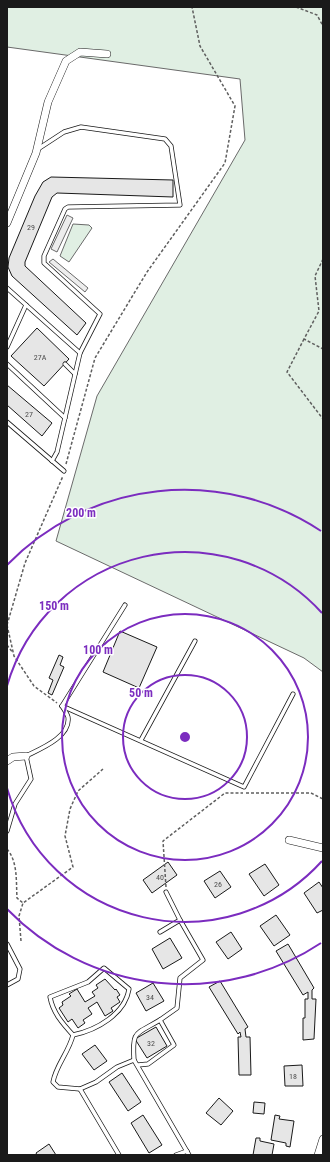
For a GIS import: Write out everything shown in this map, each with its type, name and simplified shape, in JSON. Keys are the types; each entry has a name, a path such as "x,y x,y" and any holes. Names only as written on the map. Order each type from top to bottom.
{"street":[{"path":"7,224 37,150 48,102 66,61 80,52 107,54"},
{"path":"7,761 13,757 26,756"},
{"path":"289,840 323,848"},
{"path":"318,1155 323,1139"}],"lane":[{"path":"37,150 64,132 81,127 165,139 171,146 180,205 68,206 65,209 44,256 44,263 100,314 80,353 57,452 52,461"},
{"path":"7,288 80,353"},
{"path":"7,347 26,305"},
{"path":"7,364 65,418"},
{"path":"65,364 75,374"},
{"path":"7,422 64,471"},
{"path":"62,706 125,606"},
{"path":"141,740 195,641"},
{"path":"62,706 244,787 293,694"},
{"path":"7,831 15,804 31,779 26,756 58,739 67,727 68,717 62,706"},
{"path":"166,892 203,960 180,978 177,1008 136,1034 133,1040 134,1060 189,1155"},
{"path":"160,932 180,920"},
{"path":"7,944 20,969 18,979 7,985"},
{"path":"104,968 130,989 128,995 119,1011 89,1032 74,1035 63,1024 52,1007 50,997 88,982 104,968"},
{"path":"138,1065 148,1064 174,1045 160,1020"},
{"path":"74,1035 70,1047 55,1074 53,1082 58,1087 80,1089 96,1082 117,1067 134,1060"},
{"path":"80,1089 120,1155"},
{"path":"176,1155 187,1151"}],"path":[{"path":"14,656 7,625 25,563 61,482 76,422 95,358 147,272 225,163 235,106 200,46 192,7"},
{"path":"296,7 317,16 323,26"},
{"path":"323,259 315,276 319,311 287,372 323,419"},
{"path":"304,339 323,349"},
{"path":"7,645 34,686 62,706"},
{"path":"21,941 19,916 24,903 73,866 65,836 70,808 78,791 103,769"},
{"path":"166,892 163,841 225,793 311,792 323,799"},
{"path":"7,849 12,855 15,868 17,898 24,903"}],"green space":[{"path":"7,7 323,7 323,672 304,658 56,541 97,396 245,140 240,79 7,47"},
{"path":"73,224 89,225 92,228 69,262 60,256"}],"shaded area":[{"path":"67,215 73,218 57,252 51,249"},
{"path":"53,259 88,288 85,292 49,262"}],"building":[{"path":"51,177 173,180 173,197 57,193 52,197 25,262 25,266 86,323 77,335 12,276 8,267 9,258 35,196 43,182"},
{"path":"37,328 69,359 44,386 11,356"},
{"path":"7,385 52,423 42,436 7,405"},
{"path":"120,631 157,647 139,688 103,672"},
{"path":"59,655 63,657 60,665 64,667 52,695 48,693 53,680 49,678"},
{"path":"168,862 177,875 152,893 143,880"},
{"path":"265,864 279,885 264,896 249,874"},
{"path":"220,871 231,887 215,898 204,881"},
{"path":"319,882 323,888 323,910 317,913 304,893"},
{"path":"276,915 290,935 274,946 260,926"},
{"path":"231,932 242,949 228,959 216,942"},
{"path":"170,938 182,958 163,969 152,949"},
{"path":"288,944 314,988 312,990 312,999 316,999 314,1039 303,1040 303,1018 305,1018 305,999 308,999 308,992 303,995 276,951"},
{"path":"105,979 120,995 117,997 120,1002 111,1008 113,1011 105,1016 97,1002 88,1008 92,1014 83,1020 85,1023 78,1028 72,1019 68,1022 59,1008 63,1005 62,1002 71,996 69,994 77,989 85,1002 95,996 92,992 98,988 96,985"},
{"path":"220,981 248,1027 245,1029 246,1037 250,1037 251,1075 239,1075 238,1037 241,1037 240,1032 238,1034 209,987"},
{"path":"153,983 164,1001 146,1011 136,993"},
{"path":"156,1027 167,1046 147,1058 135,1039"},
{"path":"95,1045 107,1061 94,1070 82,1054"},
{"path":"302,1065 303,1086 285,1086 284,1066"},
{"path":"122,1073 141,1102 128,1111 109,1082"},
{"path":"219,1098 233,1111 221,1125 206,1113"},
{"path":"254,1102 265,1103 264,1114 253,1113"},
{"path":"143,1115 162,1145 149,1153 131,1123"},
{"path":"275,1115 280,1116 279,1119 294,1121 290,1147 286,1146 286,1143 271,1140"},
{"path":"256,1138 260,1138 260,1141 274,1144 272,1155 253,1155"},
{"path":"49,1144 56,1155 37,1155 36,1153"}]}
